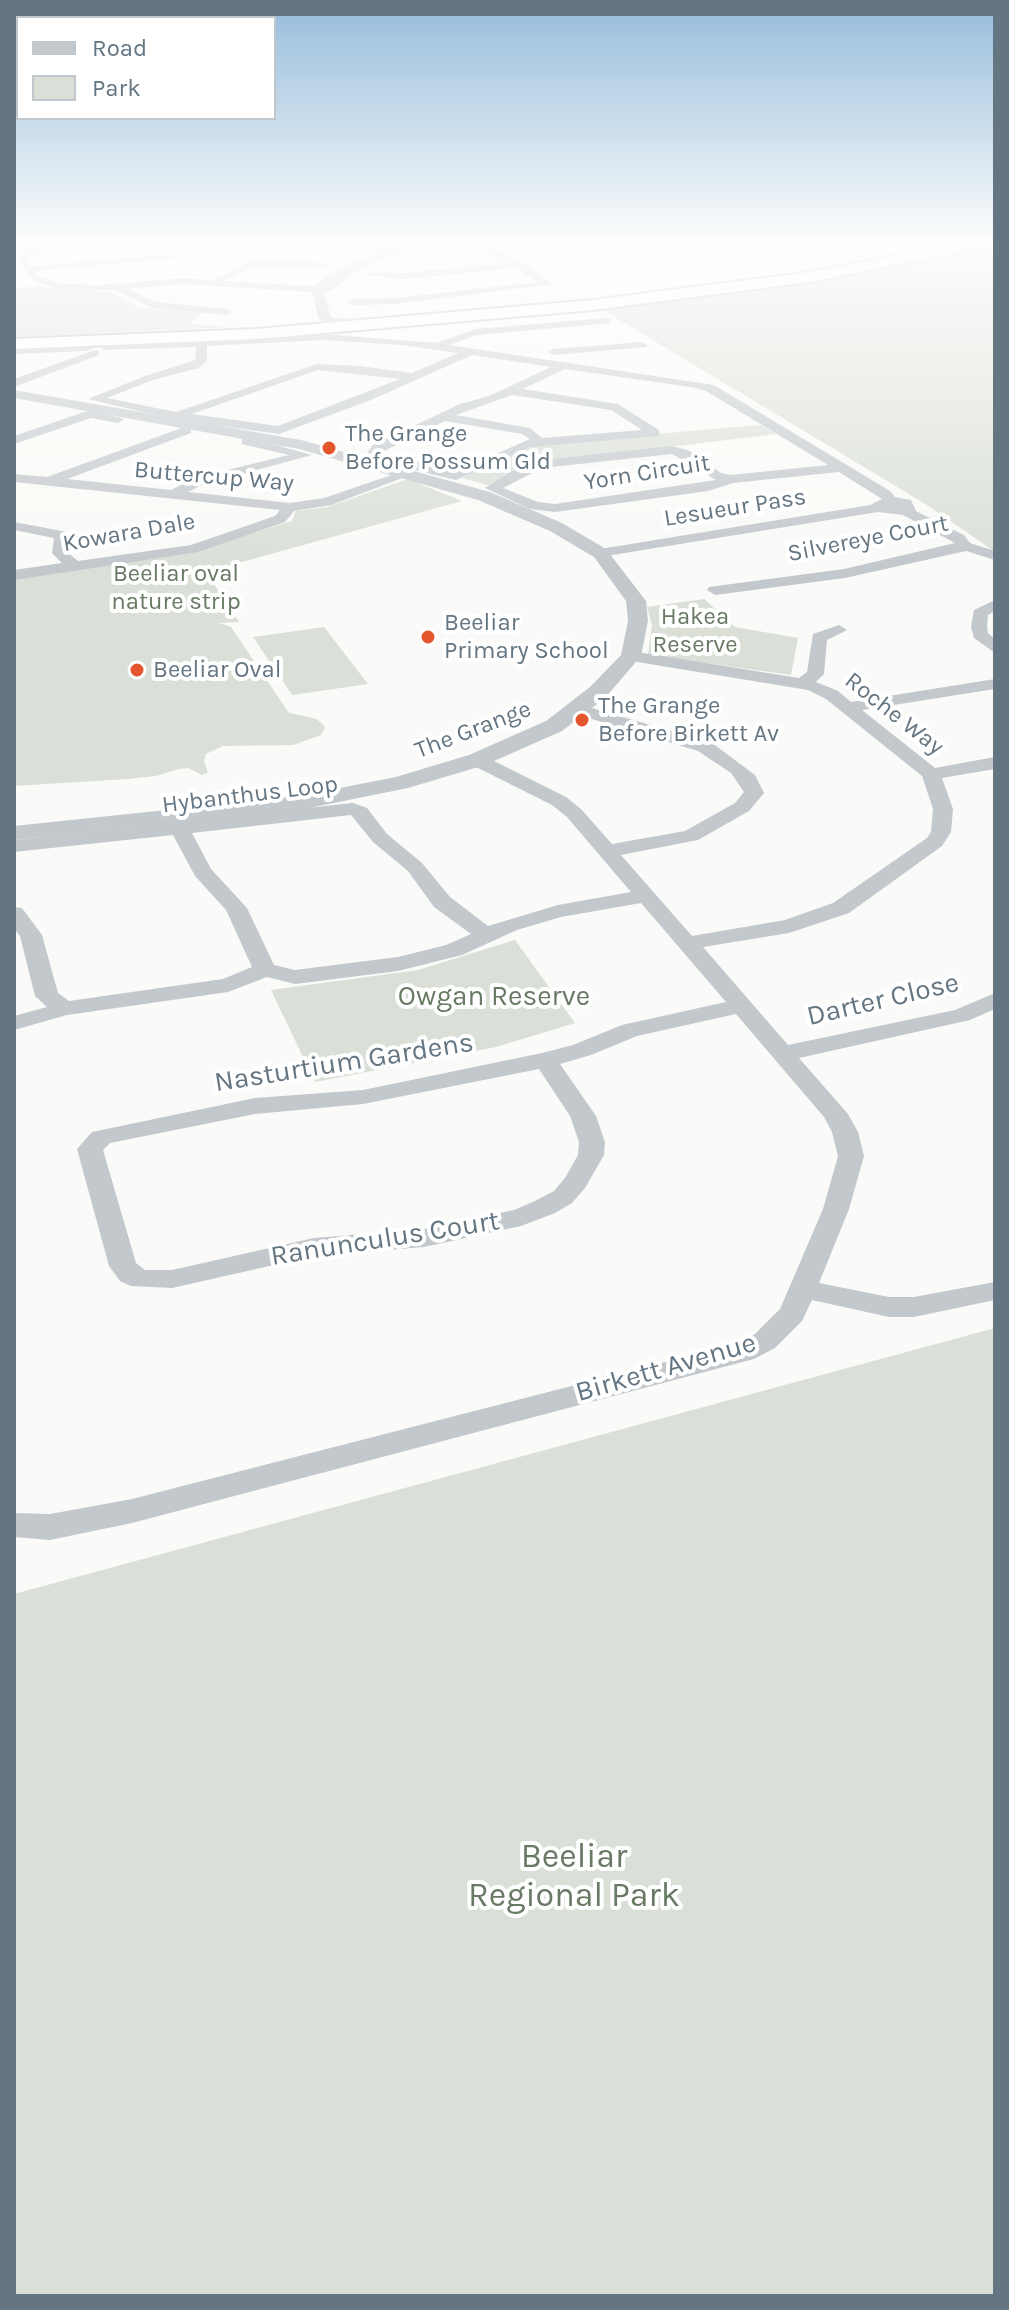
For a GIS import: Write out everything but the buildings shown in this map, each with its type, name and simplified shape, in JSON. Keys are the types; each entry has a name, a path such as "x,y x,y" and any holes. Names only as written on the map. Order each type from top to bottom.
{"street":[{"name":"Lesueur Pass","path":"91,351 112,348"},
{"path":"202,348 201,361 195,366 149,378 94,399 177,416 279,430 473,351"},
{"name":"Lesueur Pass","path":"443,348 710,388 885,494 884,504"},
{"path":"527,359 548,353 609,348"},
{"path":"14,351 91,351"},
{"path":"14,389 91,351"},
{"path":"511,391 614,407 655,433 557,443 537,441 515,447 456,476 382,458 374,453 378,448 444,417 511,391 564,365"},
{"path":"177,416 312,368 337,367 414,377"},
{"path":"14,389 262,437 484,496 556,527 600,553 636,601 638,632 631,656"},
{"path":"14,440 83,413 262,443 305,455 199,481 173,495"},
{"path":"444,417 526,431 537,441"},
{"path":"47,482 187,430"},
{"name":"Yorn Circuit","path":"731,479 717,476 683,453 672,450 541,464 525,469 492,488 535,506 555,508 708,487 731,479 840,468"},
{"name":"Buttercup Way","path":"14,478 290,507 326,502 406,474"},
{"name":"Lesueur Pass","path":"600,553 884,504 910,506 906,511"},
{"name":"Kowara Dale","path":"14,575 193,549 280,519 290,507"},
{"name":"Silvereye Court","path":"714,590 845,573 890,561 955,551 963,545 948,531 906,511"},
{"path":"14,526 62,535 64,538 58,545 59,553 74,566"},
{"path":"963,545 995,556"},
{"path":"995,605 980,613 979,627 980,635 995,648"},
{"path":"802,684 815,674 819,637 839,630"},
{"name":"Roche Way","path":"631,656 802,684 832,695 931,774 943,809 941,832 935,842 828,914 789,926 690,943"},
{"name":"The Grange","path":"14,833 299,803 400,783 477,760 532,738 578,709 614,678 631,656"},
{"path":"850,707 995,684"},
{"path":"578,709 705,747 738,769 748,779 754,793 733,813 691,836 608,851"},
{"name":"Birkett Avenue","path":"14,1525 50,1527 132,1511 744,1352 779,1329 792,1314 836,1209 851,1156 845,1132 835,1114 740,1006 690,943 559,801 477,760"},
{"path":"931,774 995,763"},
{"name":"Hybanthus Loop","path":"14,846 356,810 380,838 415,867 442,902 487,936"},
{"path":"180,829 202,872 236,908 265,970"},
{"path":"14,1023 53,1014 63,1008 96,1008 228,985 265,970 295,977 365,971 429,958 509,925 558,911 646,896"},
{"path":"14,913 31,935 47,996 63,1008"},
{"name":"Darter Close","path":"782,1054 962,1015 995,1000"},
{"name":"Nasturtium Gardens","path":"141,1279 123,1266 90,1149 95,1140 255,1106 363,1097 545,1060 582,1050 630,1030 740,1006"},
{"name":"Ranunculus Court","path":"141,1279 172,1279 314,1247 424,1238 521,1217 545,1207 563,1197 576,1182 591,1155 592,1142 583,1116 545,1060"},
{"path":"802,1289 889,1307 914,1307 995,1291"}],"green space":[{"path":"666,348 995,348 995,552 927,505"},
{"path":"761,425 776,434 555,461 490,486 462,478 524,445"},
{"name":"Beeliar Oval","path":"408,479 462,501 206,572 239,622 219,623 231,627 289,713 317,719 325,727 321,735 293,745 223,746 206,754 204,761 208,773 202,775 188,768 127,779 14,786 14,578 184,554 292,521 296,511 327,507"},
{"name":"Hakea Reserve","path":"704,599 735,627 798,638 791,675 648,655 652,625 647,607"},
{"path":"324,627 368,684 292,695 253,637"},
{"name":"Owgan Reserve","path":"515,940 575,1023 496,1047 315,1082 271,990 418,970"},
{"name":"Beeliar Regional Park","path":"995,1328 995,2296 14,2296 14,1594"}],"place":[{"name":"The Grange Before Possum Gld","path":"329,448"},
{"name":"Beeliar Primary School","path":"428,637"},
{"name":"Beeliar Oval","path":"137,670"},
{"name":"The Grange Before Birkett Av","path":"582,720"}],"park label":[{"name":"Beeliar oval nature strip","path":"176,588"}]}
